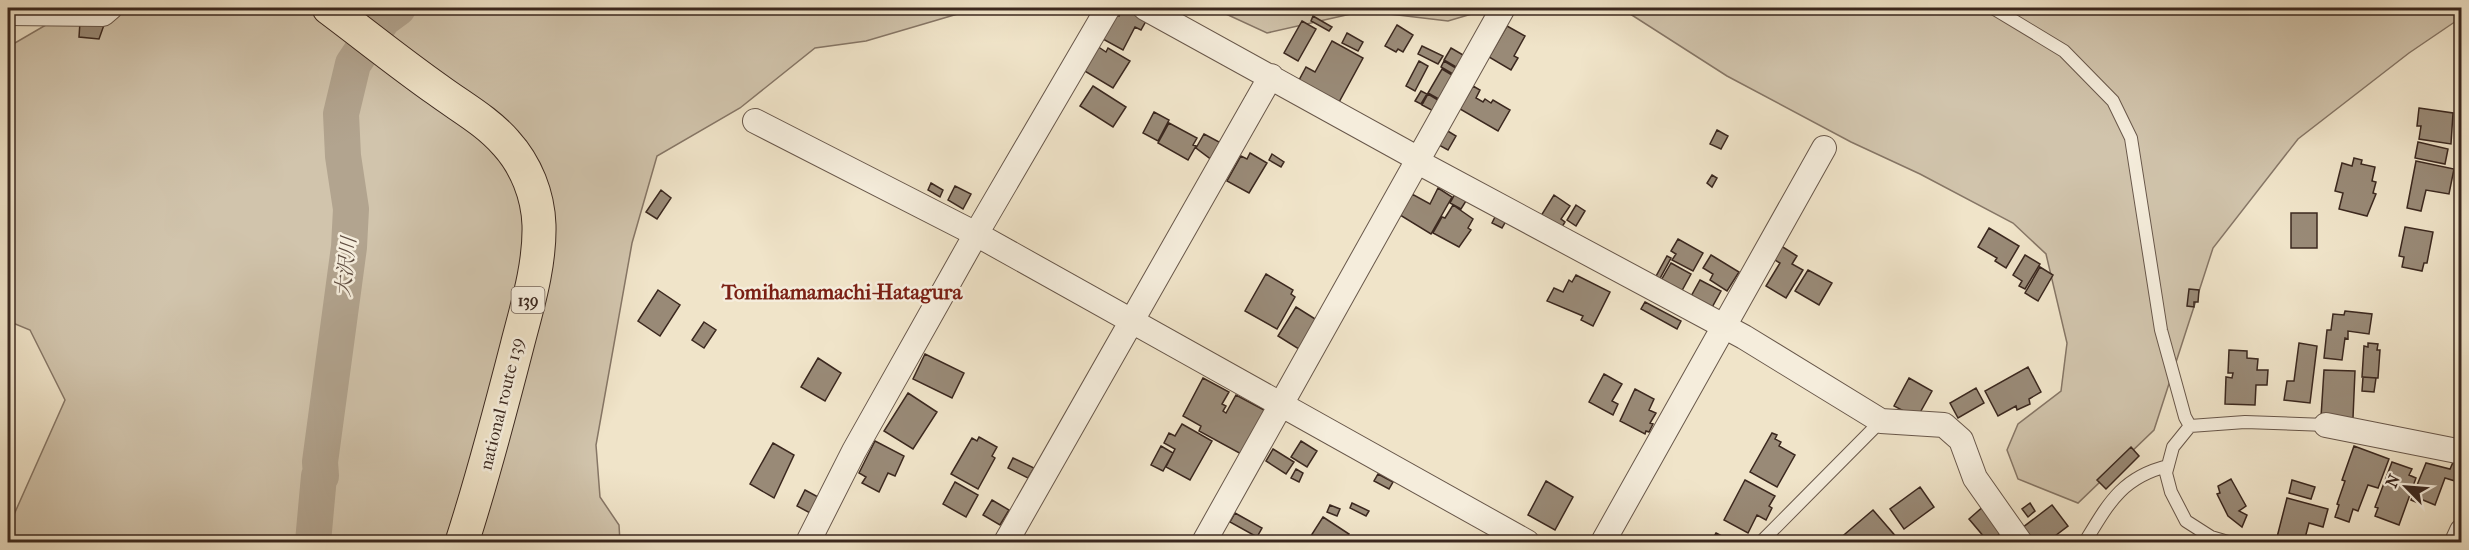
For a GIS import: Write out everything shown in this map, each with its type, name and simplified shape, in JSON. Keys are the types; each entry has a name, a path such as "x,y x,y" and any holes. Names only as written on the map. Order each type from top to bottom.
{"highway":[{"name":"national route 139","path":"329,8 438,91 463,106 506,142 529,179 536,199 539,224 538,249 531,290 481,483 462,543"}],"street":[{"path":"8,13 103,14 110,8"},
{"path":"808,543 854,451 976,234 1108,8"},
{"path":"1145,8 1413,156 1418,162 1724,327 1881,421 1944,425 1960,440 1975,478 2020,543"},
{"path":"1204,543 1503,8"},
{"path":"1006,543 1271,76"},
{"path":"755,121 976,234 1527,543"},
{"path":"1603,543 1824,148"},
{"path":"2326,425 2462,452"},
{"path":"2457,543 2462,531"}],"lane":[{"path":"1993,8 2064,51 2113,101 2131,138 2161,330 2190,426"},
{"path":"1761,543 1881,421"},
{"path":"2228,543 2211,537 2186,521 2171,492 2166,473 2173,447 2190,426 2246,423 2326,425"},
{"path":"2085,543 2102,514 2129,483 2142,473 2168,466"}],"shaded area":[{"path":"75,8 978,8 866,41 815,48 740,108 657,156 632,243 596,445 600,497 619,525 620,542 8,542 8,528 65,400 30,330 8,321 8,47"},
{"path":"1213,8 1492,8 1448,21 1364,11 1267,33"},
{"path":"1614,8 2461,8 2462,17 2409,53 2298,139 2213,248 2154,430 2078,503 2018,479 2007,450 2018,424 2061,391 2067,343 2046,254 2013,223 1920,174 1851,142 1727,76 1624,10"}],"building":[{"path":"1123,8 1146,21 1141,30 1135,27 1123,50 1101,38 1114,13 1119,16"},
{"path":"1313,16 1332,27 1329,31 1311,21"},
{"path":"1302,21 1316,29 1298,61 1284,53"},
{"path":"80,22 104,25 99,39 79,37"},
{"path":"1397,25 1413,35 1403,52 1398,49 1396,52 1385,46"},
{"path":"1507,26 1525,36 1514,56 1518,58 1511,70 1489,57"},
{"path":"1347,33 1363,42 1358,51 1342,43"},
{"path":"1332,41 1363,58 1338,104 1298,82 1306,67 1315,72"},
{"path":"1097,46 1106,52 1108,48 1130,61 1113,88 1083,70"},
{"path":"1422,46 1443,56 1438,64 1418,54"},
{"path":"1451,48 1470,59 1463,71 1444,60"},
{"path":"1419,61 1428,66 1415,91 1406,86"},
{"path":"1444,61 1461,71 1458,77 1441,67"},
{"path":"1442,69 1457,78 1444,102 1428,93"},
{"path":"1093,86 1126,107 1113,127 1080,106"},
{"path":"1473,86 1480,90 1476,98 1483,102 1485,99 1491,103 1493,100 1510,110 1498,131 1460,109"},
{"path":"1421,91 1427,94 1421,104 1415,101"},
{"path":"1428,94 1443,103 1437,113 1422,105"},
{"path":"2419,108 2453,113 2451,144 2419,139 2421,126 2417,126"},
{"path":"1154,112 1169,120 1158,141 1143,133"},
{"path":"1169,123 1197,138 1193,145 1196,146 1188,160 1158,143"},
{"path":"1446,130 1456,136 1448,150 1437,144"},
{"path":"1717,130 1728,136 1721,149 1710,144"},
{"path":"1204,134 1221,143 1212,160 1196,148"},
{"path":"2418,142 2448,149 2445,164 2415,158"},
{"path":"1250,153 1267,163 1249,193 1227,181 1241,156 1247,159"},
{"path":"1272,154 1284,162 1281,167 1269,160"},
{"path":"2354,158 2362,160 2361,164 2375,167 2372,181 2376,182 2373,193 2376,194 2367,216 2339,209 2343,193 2335,191 2342,163 2352,166"},
{"path":"2416,161 2454,169 2449,194 2426,190 2421,211 2407,208"},
{"path":"1712,175 1717,178 1712,187 1707,183"},
{"path":"931,183 943,190 940,197 928,190"},
{"path":"955,186 971,194 963,209 948,200"},
{"path":"1438,188 1452,197 1431,234 1400,215 1412,194 1430,204"},
{"path":"661,190 671,198 657,219 646,212"},
{"path":"1455,194 1466,201 1461,209 1450,203"},
{"path":"1554,195 1570,206 1561,219 1565,222 1559,232 1539,219"},
{"path":"1453,205 1473,219 1468,228 1471,230 1459,247 1433,233 1442,217 1445,218"},
{"path":"1576,205 1585,211 1576,226 1567,220"},
{"path":"2291,213 2317,213 2317,248 2291,248"},
{"path":"1496,215 1506,221 1502,228 1492,223"},
{"path":"2405,227 2433,232 2427,263 2424,263 2422,271 2402,267 2404,257 2399,256"},
{"path":"1989,228 2019,246 2006,268 1995,261 1997,258 1978,247"},
{"path":"1678,239 1703,253 1693,271 1672,260 1676,254 1671,251"},
{"path":"1778,244 1797,256 1792,264 1803,270 1786,298 1766,286 1780,263 1770,257"},
{"path":"1711,255 1739,272 1727,291 1710,280 1713,274 1703,268"},
{"path":"2025,255 2040,264 2025,289 2019,286 2022,281 2013,275"},
{"path":"1667,256 1671,258 1658,282 1654,280"},
{"path":"1671,263 1691,274 1679,296 1659,284"},
{"path":"2040,267 2053,275 2038,301 2025,293"},
{"path":"1808,270 1832,283 1819,305 1795,291"},
{"path":"1266,274 1293,290 1291,294 1295,297 1277,329 1245,311"},
{"path":"1576,275 1610,292 1593,326 1581,320 1583,316 1547,301 1554,288 1563,292 1569,280 1572,282"},
{"path":"1700,280 1721,291 1710,311 1689,300"},
{"path":"2189,289 2199,290 2198,302 2194,302 2194,307 2187,306"},
{"path":"658,290 680,305 660,336 638,321"},
{"path":"1645,302 1681,321 1677,329 1641,309"},
{"path":"1296,307 1320,322 1302,351 1278,336"},
{"path":"2345,311 2372,314 2369,334 2348,331 2342,360 2324,358 2327,330 2331,330 2333,314 2344,315"},
{"path":"704,322 716,330 704,348 692,340"},
{"path":"2299,343 2317,346 2310,403 2284,400 2287,381 2294,381"},
{"path":"2368,343 2378,344 2377,350 2380,350 2378,378 2362,377 2364,346 2368,347"},
{"path":"2229,350 2247,351 2247,358 2258,359 2257,370 2268,370 2267,385 2256,385 2255,405 2225,404 2226,377 2232,378 2233,373 2228,373"},
{"path":"925,354 964,373 952,398 913,379"},
{"path":"818,358 841,373 825,401 801,387"},
{"path":"2028,367 2041,392 2029,399 2030,404 2017,410 2016,406 1998,416 1985,391"},
{"path":"2324,370 2355,371 2353,418 2321,417"},
{"path":"1604,374 1622,384 1612,401 1618,404 1613,415 1589,402"},
{"path":"2363,377 2376,378 2374,392 2362,391"},
{"path":"1203,378 1229,392 1222,404 1226,406 1223,411 1226,413 1236,395 1266,411 1243,455 1199,431 1201,426 1183,416"},
{"path":"1909,378 1932,391 1917,418 1894,406"},
{"path":"1976,388 1984,403 1958,418 1950,403"},
{"path":"1635,389 1654,399 1649,410 1656,413 1650,423 1653,424 1649,432 1646,431 1645,434 1620,421"},
{"path":"908,393 937,412 913,449 884,431"},
{"path":"1182,424 1212,441 1190,480 1166,467 1175,449 1164,443 1169,433 1175,436"},
{"path":"1772,433 1777,435 1775,439 1781,442 1779,446 1795,455 1777,487 1750,472"},
{"path":"979,437 997,447 992,456 995,458 978,489 951,474 972,438 977,441"},
{"path":"875,441 904,456 895,476 888,473 879,492 862,483 866,477 859,473"},
{"path":"1301,441 1317,451 1307,467 1291,457"},
{"path":"773,443 794,455 774,498 750,484"},
{"path":"1161,446 1173,453 1163,471 1151,465"},
{"path":"2354,446 2389,459 2378,488 2368,485 2358,511 2353,509 2349,522 2335,517 2345,481 2342,480"},
{"path":"2131,447 2139,456 2106,489 2097,480"},
{"path":"1273,449 1294,462 1286,474 1266,461"},
{"path":"1013,458 1034,468 1028,478 1008,468"},
{"path":"2454,460 2462,461 2455,481 2445,478 2435,505 2423,500 2421,504 2411,500 2426,463 2450,469"},
{"path":"2392,462 2412,469 2409,475 2416,478 2399,525 2375,516 2378,508 2375,507"},
{"path":"1296,469 1303,473 1299,482 1291,478"},
{"path":"1378,474 1393,482 1389,489 1374,481"},
{"path":"2231,479 2246,506 2239,511 2247,515 2242,527 2228,516 2217,494 2220,493 2218,486"},
{"path":"1745,480 1775,496 1769,506 1772,508 1766,520 1757,515 1748,533 1724,520"},
{"path":"2292,480 2315,487 2311,499 2289,493"},
{"path":"1546,481 1573,497 1555,530 1528,515"},
{"path":"955,482 978,495 966,517 943,504"},
{"path":"1920,487 1934,507 1904,529 1890,509"},
{"path":"805,490 820,498 812,514 797,506"},
{"path":"2287,498 2328,509 2323,527 2309,523 2304,542 2276,541"},
{"path":"992,500 1009,510 1000,525 983,515"},
{"path":"1352,503 1369,511 1366,516 1350,508"},
{"path":"2030,503 2035,511 2028,517 2022,509"},
{"path":"1330,505 1340,509 1337,516 1327,512"},
{"path":"1985,505 2004,531 1994,538 1985,538 1969,519"},
{"path":"2052,505 2068,526 2047,542 2033,542 2022,528"},
{"path":"1873,510 1898,539 1894,542 1840,542 1838,540"},
{"path":"1235,513 1262,528 1257,537 1230,522"},
{"path":"1323,517 1349,534 1343,542 1307,542"},
{"path":"1716,533 1733,542 1711,542"}],"waterway":[{"name":"大沢川","path":"313,542 319,476 321,476 320,462 349,247 351,209 343,156 341,114 353,64 383,19 398,8"}],"district":[{"name":"Tomihamamachi-Hatagura","path":"842,292"}]}
